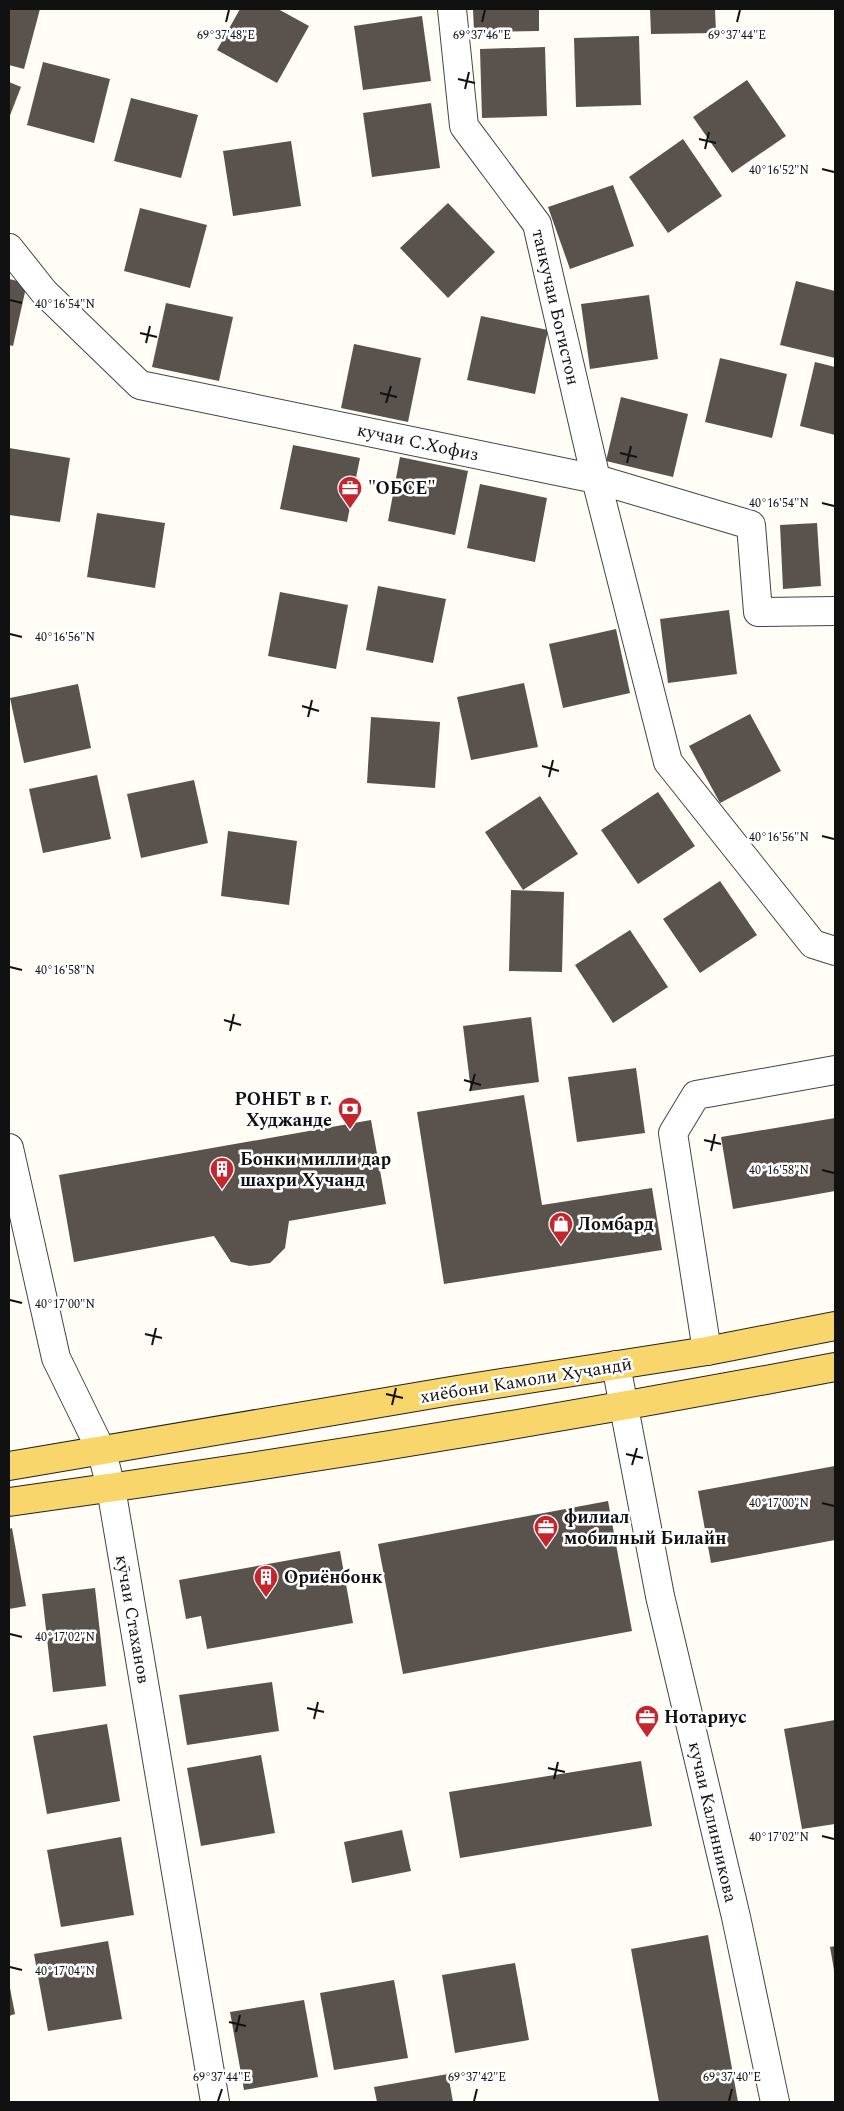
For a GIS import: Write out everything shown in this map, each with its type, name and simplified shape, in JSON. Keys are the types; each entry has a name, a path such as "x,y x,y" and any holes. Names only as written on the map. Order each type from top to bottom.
{"main road":[{"name":"хиёбони Камоли Хуҷандӣ","path":"9,1466 102,1452 451,1391 707,1351 835,1326"},
{"path":"9,1502 111,1488 624,1407 835,1367"}],"street":[{"name":"танкучаи Богистон","path":"452,9 464,126 537,224 596,479"},
{"name":"кучаи С.Хофиз","path":"9,248 44,292 140,385 596,479 751,525 758,612 835,611"},
{"path":"596,479 668,762 813,944 835,951"},
{"path":"707,1351 673,1133 696,1095 835,1070"},
{"name":"кӯчаи Стаханов","path":"9,1148 56,1358 102,1452 111,1488 215,2102"},
{"name":"кучаи Калинникова","path":"616,1365 660,1596 736,1917 775,2102"}],"building":[{"path":"9,9 40,9 24,69 9,65"},
{"path":"240,9 278,9 309,26 277,83 217,50"},
{"path":"473,9 539,9 539,31 474,32"},
{"path":"650,9 715,9 716,33 651,34"},
{"path":"422,16 431,81 363,90 354,26"},
{"path":"639,36 641,105 576,107 574,38"},
{"path":"545,47 547,116 482,118 480,49"},
{"path":"43,62 110,79 94,143 27,125"},
{"path":"747,80 786,136 732,173 693,117"},
{"path":"9,82 21,87 9,118"},
{"path":"131,98 198,115 181,178 114,161"},
{"path":"431,103 440,168 372,177 363,113"},
{"path":"683,139 722,196 668,233 629,177"},
{"path":"291,141 301,206 233,216 223,151"},
{"path":"613,185 634,246 570,269 548,207"},
{"path":"448,203 495,252 448,298 400,248"},
{"path":"140,208 207,225 190,288 124,271"},
{"path":"9,279 27,283 13,346 9,345"},
{"path":"796,281 835,291 835,358 780,345"},
{"path":"649,295 658,359 590,369 581,304"},
{"path":"166,303 233,317 219,381 152,367"},
{"path":"481,316 548,330 535,394 467,380"},
{"path":"354,344 421,358 408,422 341,408"},
{"path":"720,358 787,374 772,438 705,422"},
{"path":"815,362 835,367 835,435 800,426"},
{"path":"621,397 688,414 673,477 606,461"},
{"path":"293,445 360,458 347,522 280,509"},
{"path":"9,448 70,458 60,522 9,515"},
{"path":"400,457 468,471 455,535 388,521"},
{"path":"480,484 547,498 535,562 467,548"},
{"path":"97,513 165,523 155,588 87,577"},
{"path":"817,523 821,586 783,589 780,525"},
{"path":"378,586 446,599 433,663 366,650"},
{"path":"280,592 348,605 336,669 268,656"},
{"path":"729,610 737,674 668,683 660,619"},
{"path":"616,629 630,693 563,708 549,644"},
{"path":"524,683 538,747 471,760 457,697"},
{"path":"78,684 91,748 24,763 10,698"},
{"path":"750,714 781,771 720,803 689,746"},
{"path":"371,717 440,722 435,788 367,783"},
{"path":"97,775 111,839 43,853 29,789"},
{"path":"194,780 208,843 141,858 127,794"},
{"path":"658,792 695,846 638,884 601,830"},
{"path":"540,796 578,854 523,890 485,832"},
{"path":"228,831 297,841 289,905 221,896"},
{"path":"720,881 757,935 700,973 663,919"},
{"path":"511,890 564,892 562,972 509,971"},
{"path":"630,930 668,987 613,1023 575,965"},
{"path":"531,1017 539,1082 471,1091 463,1026"},
{"path":"636,1068 645,1133 577,1142 568,1077"},
{"path":"524,1095 542,1205 652,1188 662,1250 444,1284 417,1112"},
{"path":"835,1118 835,1191 733,1209 721,1137"},
{"name":"Бонки милли дар шахри Хучанд","path":"371,1120 386,1204 289,1221 285,1248 270,1263 250,1266 231,1262 214,1236 74,1262 59,1175"},
{"path":"835,1466 835,1540 711,1563 698,1491"},
{"path":"608,1501 632,1631 403,1674 378,1544"},
{"path":"12,1528 26,1606 9,1609 9,1529"},
{"name":"Ориёнбонк","path":"340,1551 353,1623 207,1649 201,1616 186,1619 179,1580"},
{"path":"95,1588 106,1686 53,1692 42,1594"},
{"path":"272,1682 279,1731 187,1745 179,1695"},
{"path":"835,1720 835,1824 802,1829 784,1729"},
{"path":"107,1724 120,1801 47,1814 33,1736"},
{"path":"261,1755 275,1833 201,1846 187,1768"},
{"path":"641,1761 652,1826 460,1858 449,1792"},
{"path":"402,1830 411,1871 352,1883 344,1842"},
{"path":"121,1837 134,1915 61,1927 47,1850"},
{"path":"708,1935 738,2102 659,2102 631,1949"},
{"path":"108,1941 122,2019 48,2031 34,1954"},
{"path":"835,1946 835,1970 834,1970 830,1947"},
{"path":"515,1963 529,2040 455,2053 442,1975"},
{"path":"394,1980 408,2058 334,2070 320,1993"},
{"path":"9,1983 15,2014 9,2016"},
{"path":"304,2000 318,2077 244,2090 230,2012"},
{"path":"448,2074 453,2102 377,2102 374,2087"}],"place":[{"name":"\"ОБСЕ\"","path":"350,509"},
{"name":"РОНБТ в г. Худжанде","path":"350,1130"},
{"name":"Бонки милли дар шахри Хучанд","path":"222,1190"},
{"name":"Ломбард","path":"561,1245"},
{"name":"филиал мобилный Билайн","path":"546,1548"},
{"name":"Ориёнбонк","path":"266,1598"},
{"name":"Нотариус","path":"647,1738"}]}
